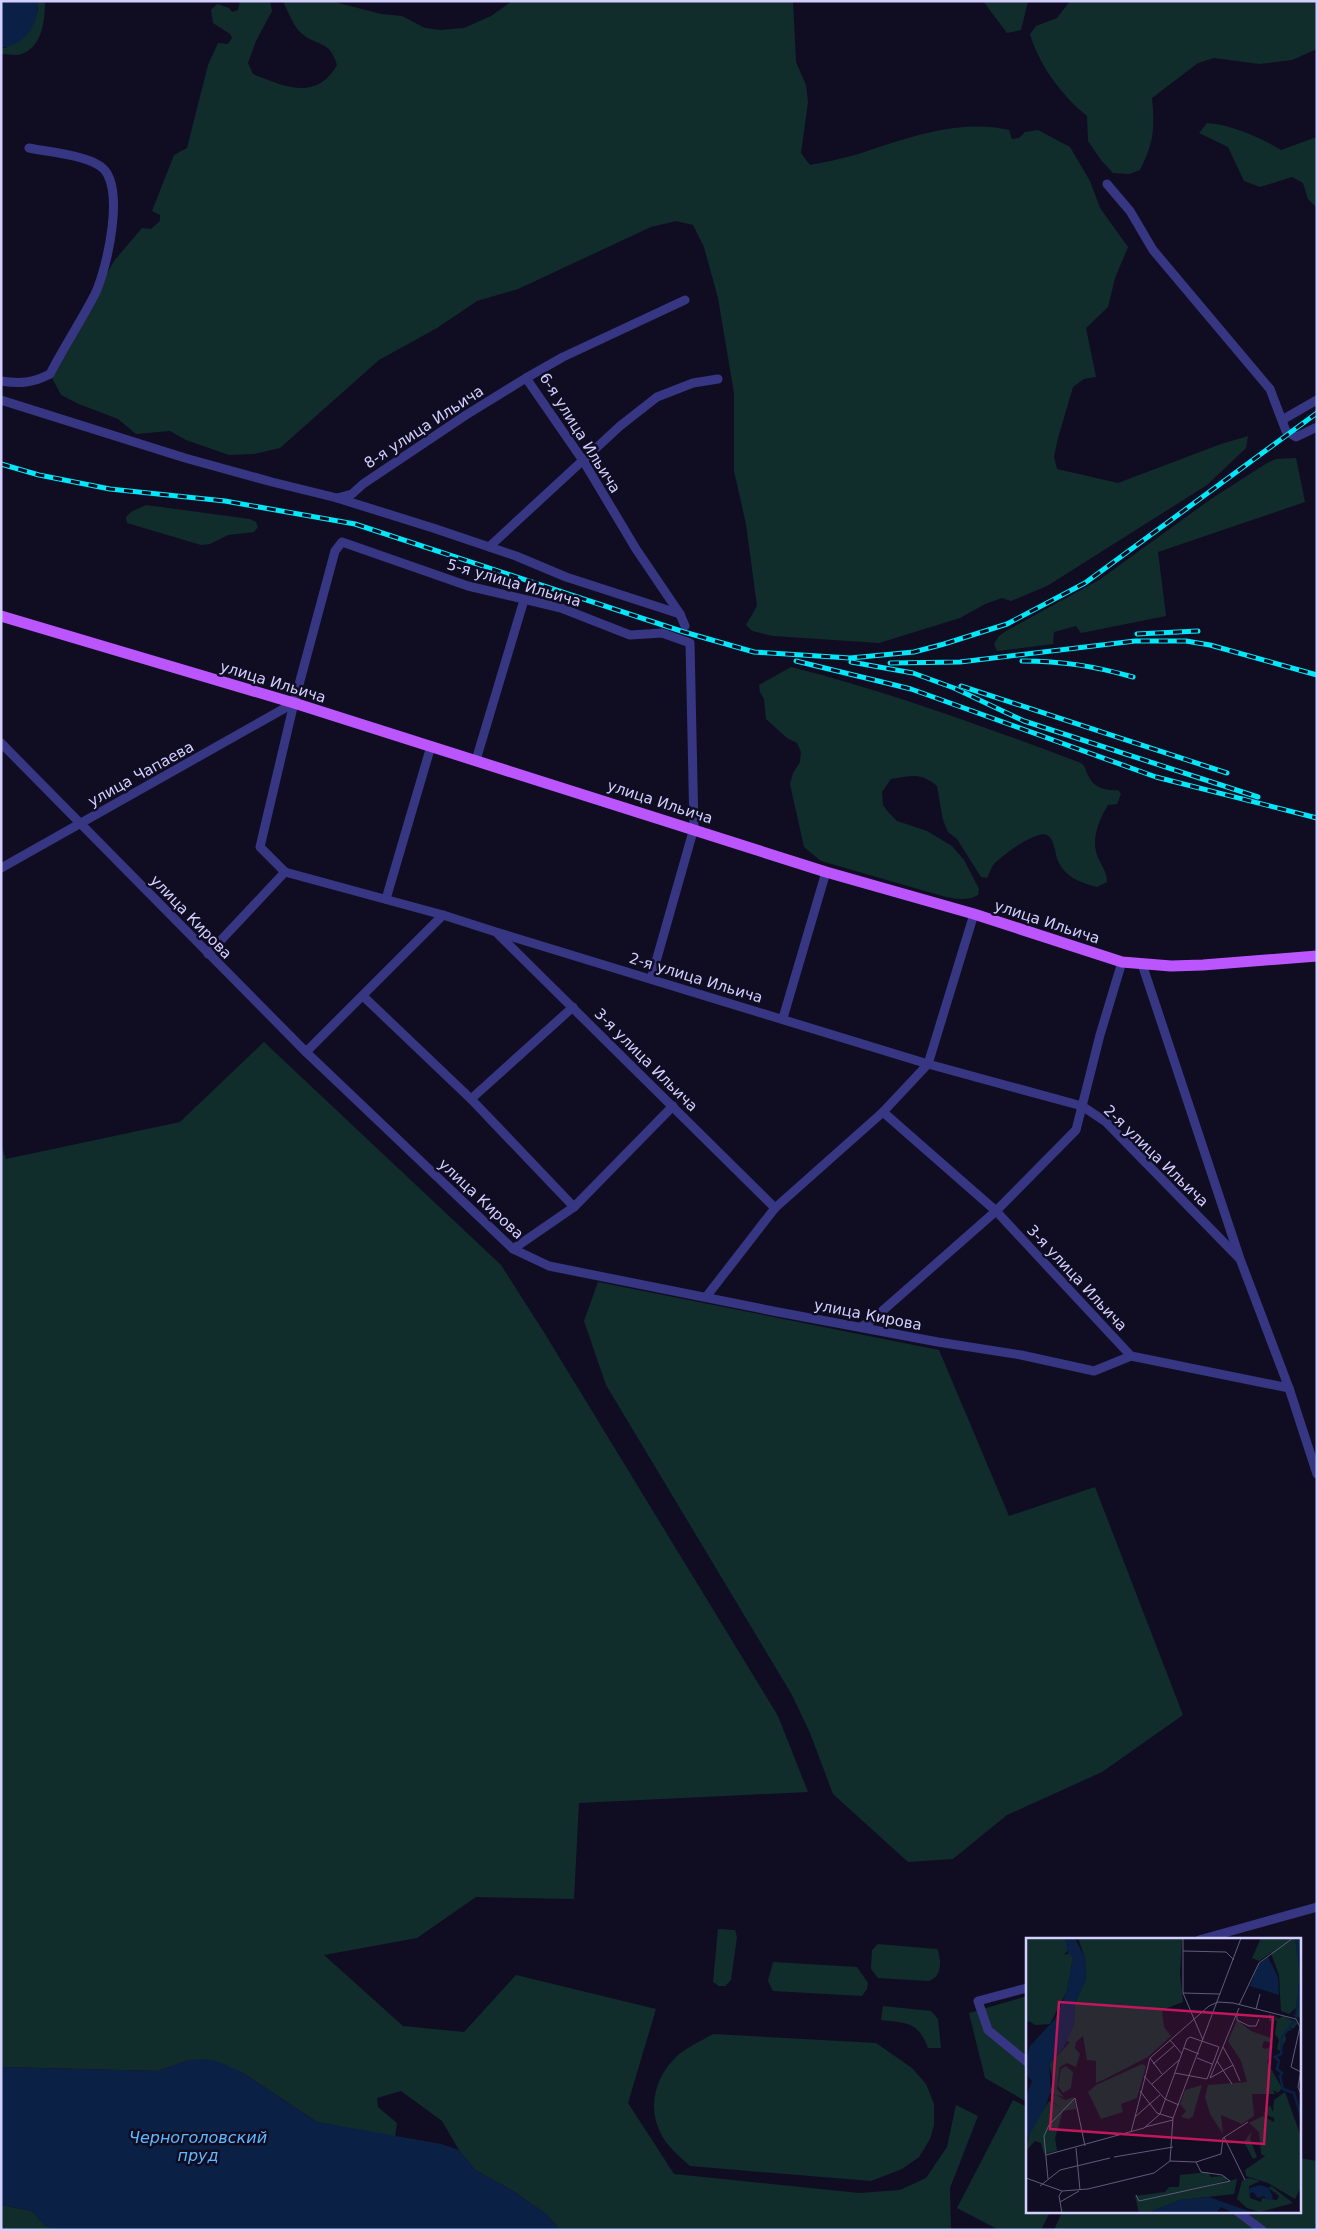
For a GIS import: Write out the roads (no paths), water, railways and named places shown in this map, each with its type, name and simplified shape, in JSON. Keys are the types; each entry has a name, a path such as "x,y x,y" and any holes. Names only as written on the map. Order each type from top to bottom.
{"main road":[{"name":"улица Ильича","path":"1,616 431,746 694,828 826,872 974,914 1122,962 1203,965 1317,956"}],"street":[{"path":"1,381 19,384 37,380 50,374 95,292 105,258 113,215 112,187 108,173 99,165 86,160 29,148"},
{"path":"1107,184 1130,211 1153,250 1270,389 1286,431 1296,438 1317,427"},
{"name":"6-я улица Ильича","path":"685,300 563,357 526,378 584,462 636,549 680,614 686,626"},
{"name":"8-я улица Ильича","path":"337,498 352,494 363,484 466,414 526,378"},
{"path":"490,547 584,462 620,426 657,397 693,383 718,379"},
{"path":"1,400 194,460 337,498 490,547 566,577 680,614"},
{"path":"1282,420 1317,400"},
{"name":"5-я улица Ильича","path":"335,551 342,542 468,586 561,608 630,635 662,633 690,643 694,828"},
{"name":"2-я улица Ильича","path":"335,551 294,704 260,847 285,872 443,915 928,1064 1082,1106 1106,1122 1240,1259 1289,1388 1317,1474"},
{"path":"476,760 524,600"},
{"name":"улица Чапаева","path":"1,868 294,704"},
{"name":"улица Кирова","path":"1,743 306,1052 514,1249 549,1266 861,1327 1021,1355 1094,1371 1131,1356"},
{"path":"386,900 431,746"},
{"path":"650,979 694,828"},
{"path":"208,954 285,872"},
{"path":"783,1018 826,872"},
{"path":"706,1297 775,1208 883,1112 928,1064 974,914"},
{"path":"306,1052 443,915"},
{"name":"3-я улица Ильича","path":"496,932 775,1208"},
{"path":"861,1327 872,1320 996,1211 1076,1130 1122,962"},
{"path":"1142,964 1240,1259"},
{"path":"363,996 471,1100 574,1207"},
{"path":"471,1100 573,1007"},
{"path":"514,1249 574,1207 673,1106"},
{"name":"3-я улица Ильича","path":"883,1112 996,1211 1131,1356"},
{"path":"1131,1356 1289,1388"},
{"path":"1205,1938 1317,1907"},
{"path":"1026,1988 978,2001 988,2030 1026,2061"},
{"path":"1241,2214 1262,2230"}],"water":[{"path":"1,1 38,1 38,10 33,26 24,38 17,43 1,48"},
{"name":"Черноголовский пруд","path":"204,2059 217,2061 243,2073 317,2122 441,2144 459,2150 475,2170 513,2191 546,2214 560,2230 56,2230 44,2225 32,2211 1,2205 1,2067 158,2071 189,2060"}],"railway":[{"path":"1,464 39,475 110,489 225,501 355,524 684,632 754,652 850,658 914,652 1007,624 1085,583 1317,413"},
{"path":"1137,634 1198,631"},
{"path":"890,663 960,662 1135,641 1186,641 1210,645 1317,675"},
{"path":"796,661 911,689 1156,777 1317,818"},
{"path":"1022,661 1078,665 1133,677"},
{"path":"851,662 913,673 954,688 1024,721 1258,797"},
{"path":"961,686 1227,773"}]}
